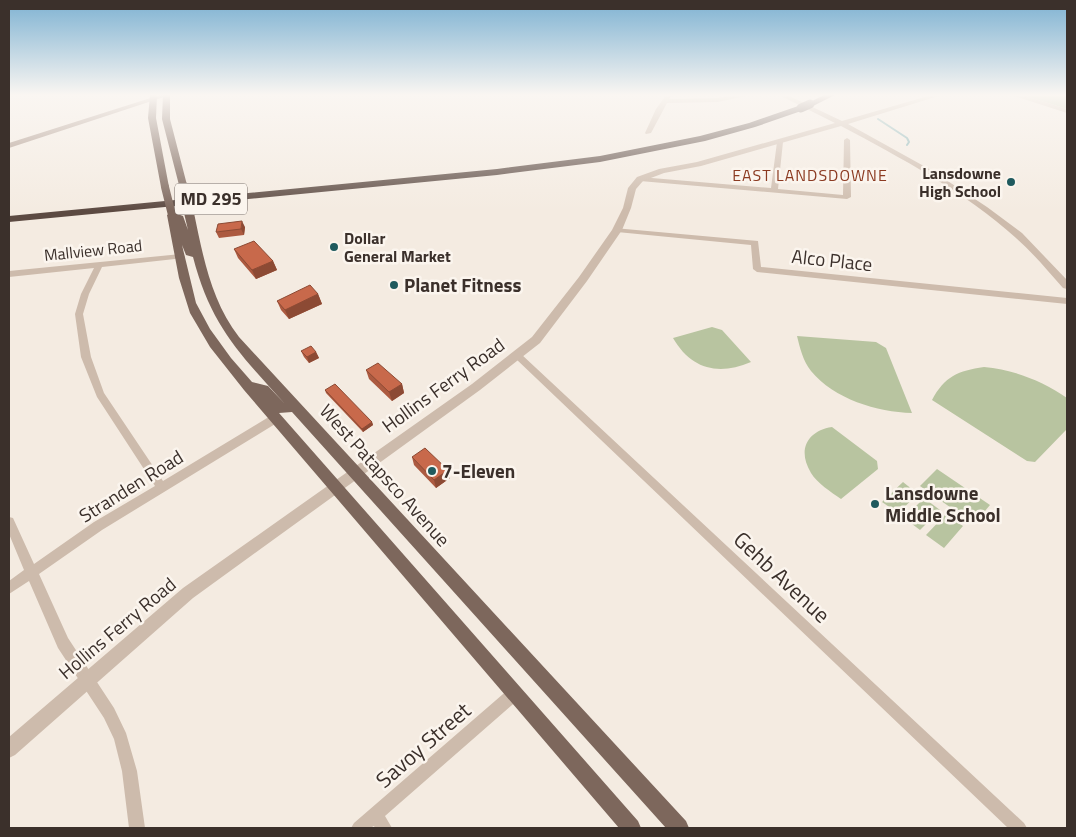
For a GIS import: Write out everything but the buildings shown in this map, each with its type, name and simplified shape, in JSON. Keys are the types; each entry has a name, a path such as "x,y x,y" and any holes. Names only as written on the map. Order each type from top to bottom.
{"highway":[{"name":"MD 295","path":"9,211 563,157 627,148 693,133"},
{"name":"MD 295","path":"9,219 447,177 589,161 661,148 724,133"}],"main road":[{"path":"9,146 46,133"},
{"path":"155,133 186,286 194,311 208,335 248,387 631,828"},
{"name":"West Patapsco Avenue","path":"170,133 205,282 226,327 245,352 679,828"},
{"path":"172,215 180,218 189,253 198,255"},
{"path":"248,387 255,385 262,387 282,409 295,407"}],"street":[{"path":"727,157 788,133"},
{"path":"640,179 662,171 727,157 810,133"},
{"path":"862,133 915,162 958,190 1012,230 1067,286"},
{"path":"640,179 847,196 848,140"},
{"path":"774,190 780,142"},
{"name":"Hollins Ferry Road","path":"9,749 188,593 518,356 546,328 617,230 627,208 632,188 640,179"},
{"name":"Alco Place","path":"617,230 755,244 757,269 1067,301"},
{"name":"Mallview Road","path":"9,274 181,256"},
{"path":"99,265 83,299 79,314 86,357 100,394 162,488"},
{"name":"Gehb Avenue","path":"518,356 1019,828"},
{"name":"Stranden Road","path":"9,588 98,526 276,418"},
{"path":"9,522 63,643 86,680 104,704 121,738 127,758 137,828"},
{"name":"Savoy Street","path":"359,828 514,693"},
{"path":"375,814 384,828"}],"green space":[{"path":"712,327 722,330 751,362 727,369 706,367 688,357 673,338"},
{"path":"797,336 876,342 886,348 912,413 871,407 832,389 821,381 808,367"},
{"path":"984,367 1028,377 1048,386 1067,398 1067,429 1035,462 1027,461 932,400 942,385 953,376 967,370"},
{"path":"832,427 877,461 878,469 841,499 814,477 805,457 805,449 811,437 823,429"},
{"path":"937,469 990,505 974,524 920,486"},
{"path":"903,482 918,494 898,513 882,502"},
{"path":"924,498 940,510 920,530 904,518"},
{"path":"946,514 963,526 944,548 926,535"}],"waterway":[{"path":"899,133 907,138 909,142 907,145"}],"place":[{"name":"Lansdowne High School","path":"1011,182"},
{"name":"Dollar General Market","path":"334,247"},
{"name":"Planet Fitness","path":"394,285"},
{"name":"7-Eleven","path":"432,471"},
{"name":"Lansdowne Middle School","path":"875,504"}],"district":[{"name":"EAST LANDSDOWNE","path":"810,175"}]}
